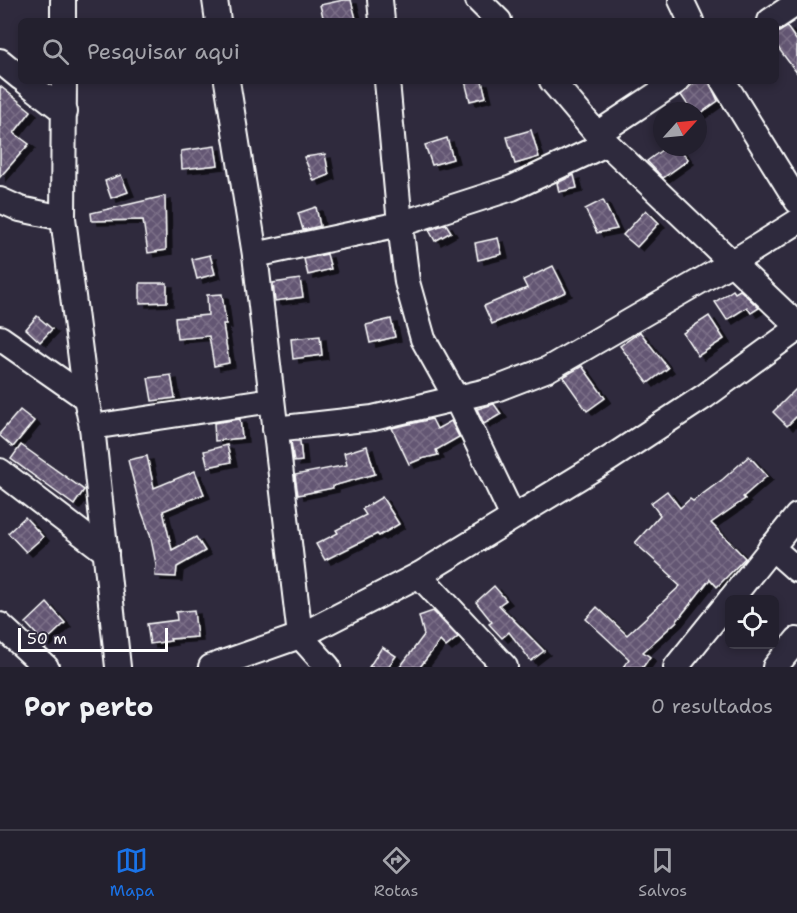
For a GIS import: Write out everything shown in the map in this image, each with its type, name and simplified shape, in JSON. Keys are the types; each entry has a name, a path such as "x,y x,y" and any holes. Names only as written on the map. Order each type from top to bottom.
{"street":[{"path":"63,0 63,18"},
{"path":"215,0 218,18"},
{"path":"380,0 382,18"},
{"path":"478,0 497,18"},
{"path":"681,0 690,18"},
{"path":"774,18 797,3"},
{"path":"0,61 18,76"},
{"path":"29,84 65,112"},
{"path":"64,84 63,218 86,398 92,428 118,667"},
{"path":"227,84 255,255 300,636 328,667"},
{"path":"387,84 407,282 423,339 456,398 513,517"},
{"path":"555,84 601,139 797,325"},
{"path":"255,255 400,224 512,188 601,139 673,84"},
{"path":"725,84 797,201"},
{"path":"0,200 20,209 63,218"},
{"path":"275,429 373,418 496,389 548,369 733,262 797,222"},
{"path":"211,667 300,636 419,575 657,428 797,329"},
{"path":"0,338 86,398"},
{"path":"92,428 272,400"},
{"path":"0,471 106,552"},
{"path":"734,595 797,516"},
{"path":"771,547 797,570"},
{"path":"419,575 505,667"},
{"path":"676,667 725,606"},
{"path":"0,625 46,667"},
{"path":"775,667 797,640"}],"building":[{"path":"351,0 356,18 323,18 320,5"},
{"path":"787,27 797,41 797,73 779,49 779,32"},
{"path":"466,84 483,84 486,97 470,101"},
{"path":"693,84 710,84 718,101 707,109 707,102 686,102 681,95"},
{"path":"0,86 31,111 14,133 29,144 0,177"},
{"path":"531,130 539,157 515,164 507,137"},
{"path":"447,138 453,159 432,165 425,145"},
{"path":"215,146 218,165 182,169 181,151"},
{"path":"325,154 329,175 314,181 304,157"},
{"path":"654,156 685,156 688,160 663,178 647,161"},
{"path":"121,175 128,192 111,198 105,181"},
{"path":"574,175 577,188 559,192 557,183"},
{"path":"165,196 166,250 148,253 143,220 92,221 91,213"},
{"path":"603,200 617,229 597,233 585,209"},
{"path":"316,207 320,226 303,230 298,213"},
{"path":"646,210 659,223 637,247 623,235"},
{"path":"446,224 451,232 435,241 429,230"},
{"path":"498,238 502,254 478,260 475,243"},
{"path":"327,254 331,269 308,275 304,259"},
{"path":"210,255 215,274 197,279 192,259"},
{"path":"553,266 566,292 492,324 484,306 527,288 523,280"},
{"path":"300,279 303,297 275,301 273,283"},
{"path":"140,283 167,283 167,302 140,303"},
{"path":"733,290 735,293 740,290 759,308 751,313 747,307 727,320 715,302"},
{"path":"222,294 226,324 223,324 229,363 214,366 209,336 177,339 175,318 208,315 207,295"},
{"path":"37,316 52,329 40,342 26,329"},
{"path":"709,316 724,339 698,356 683,333"},
{"path":"391,319 395,337 370,343 366,325"},
{"path":"640,332 668,368 648,383 620,346"},
{"path":"320,336 322,355 293,359 291,339"},
{"path":"582,366 605,398 587,411 563,377"},
{"path":"171,375 175,398 152,401 148,378"},
{"path":"797,388 797,416 787,426 773,412"},
{"path":"494,404 501,414 484,424 477,409"},
{"path":"20,410 34,421 13,447 0,436 0,433"},
{"path":"240,419 242,438 215,441 214,423"},
{"path":"432,419 437,429 451,421 459,437 436,450 438,455 409,464 392,428"},
{"path":"291,441 300,441 302,461 294,462"},
{"path":"21,445 84,490 74,505 11,459"},
{"path":"227,445 231,462 208,467 204,451"},
{"path":"367,446 375,474 333,486 333,488 298,495 295,475 347,465 344,453"},
{"path":"147,456 154,488 195,471 204,494 163,511 172,550 196,537 205,551 177,567 176,577 155,576 156,564 150,534 140,507 128,460"},
{"path":"749,456 767,476 743,497 745,499 711,523 745,558 717,587 710,579 676,622 643,652 650,657 643,667 623,667 629,659 586,619 597,607 627,635 680,586 635,543 660,515 651,503 667,491 680,508 690,499 693,501 723,479"},
{"path":"382,497 399,524 379,536 377,534 325,560 316,544 338,533 336,530 366,515 362,509"},
{"path":"25,517 43,537 26,552 8,533"},
{"path":"494,586 506,600 499,605 544,651 531,661 509,632 502,638 489,624 492,622 476,602"},
{"path":"47,603 65,623 44,643 26,623"},
{"path":"194,610 197,637 170,639 171,641 150,644 147,624 177,620 176,612"},
{"path":"433,611 458,637 446,647 440,641 420,667 400,667 424,635 419,616"},
{"path":"382,647 396,656 388,667 369,667"}]}
